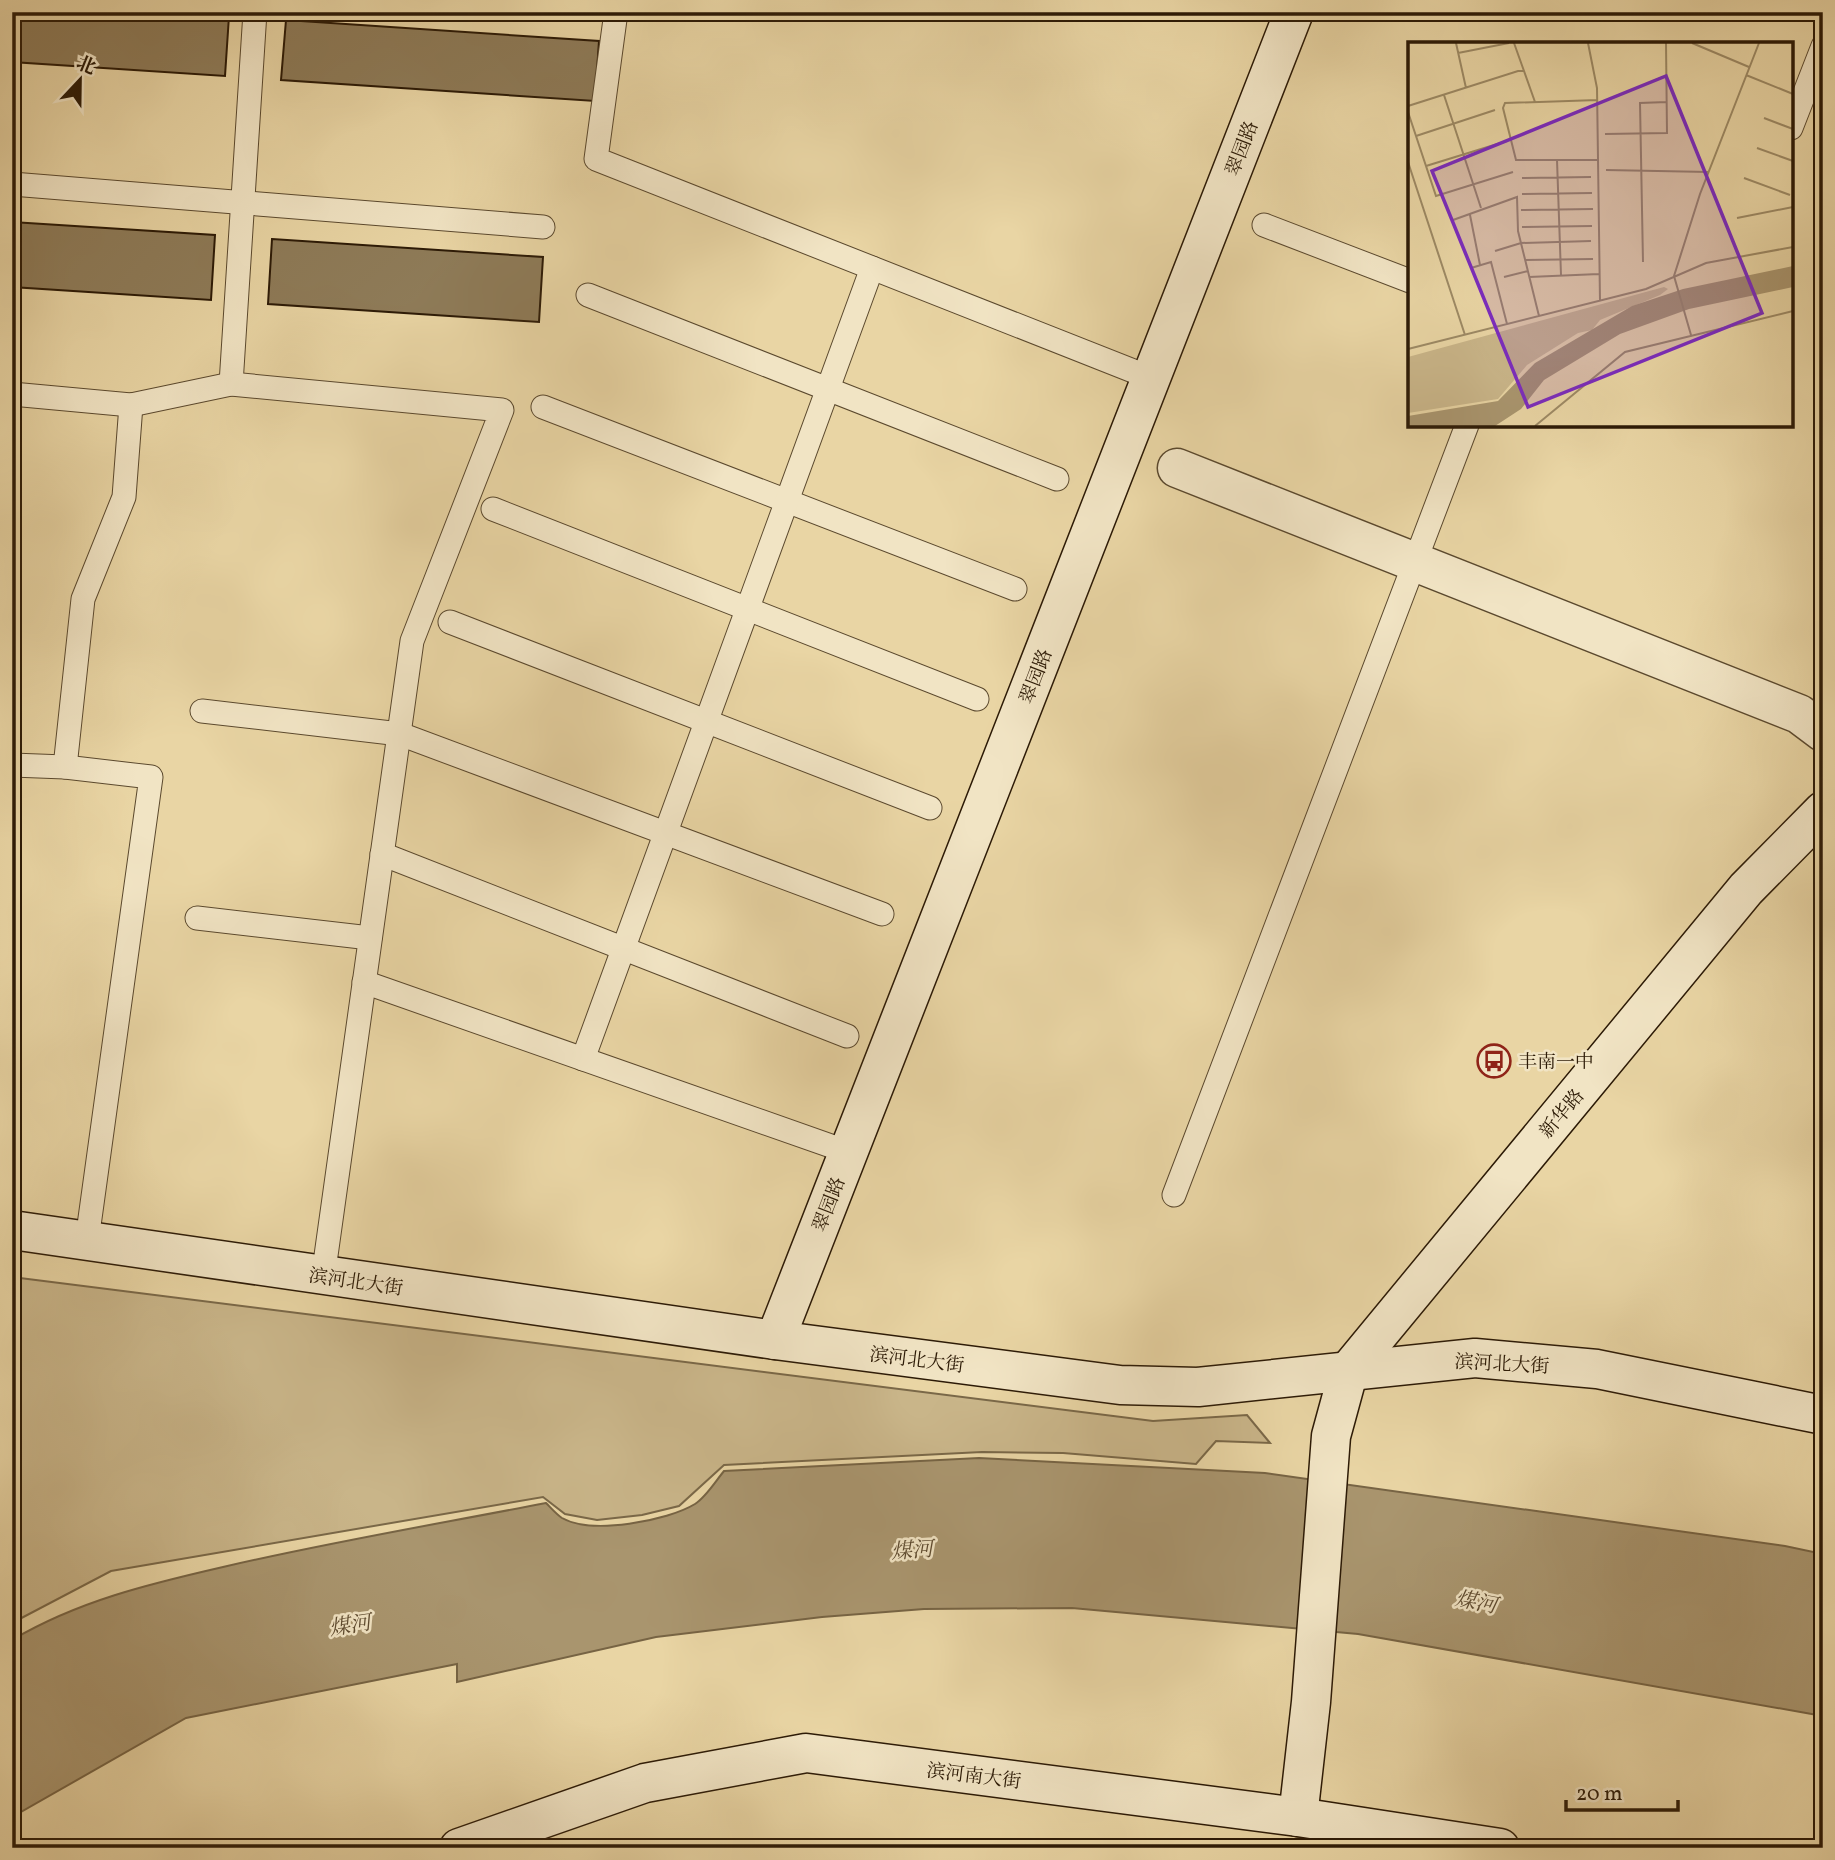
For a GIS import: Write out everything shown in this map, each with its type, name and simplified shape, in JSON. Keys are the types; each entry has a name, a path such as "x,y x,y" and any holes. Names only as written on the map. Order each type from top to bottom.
{"street":[{"name":"翠园路","path":"775,1340 1294,12"},
{"path":"1177,468 1799,713 1823,732"},
{"name":"新华路","path":"1298,1817 1311,1702 1331,1436 1349,1370 1746,889 1823,811"},
{"name":"滨河北大街","path":"12,1230 775,1340 1120,1385 1198,1387 1475,1358 1583,1368 1823,1415"},
{"name":"滨河南大街","path":"459,1848 645,1783 806,1753 1298,1817 1500,1848"}],"lane":[{"path":"231,384 255,12"},
{"path":"616,12 596,159 1151,379"},
{"path":"1793,123 1823,46"},
{"path":"12,184 543,227"},
{"path":"1264,225 1408,280"},
{"path":"583,1059 872,268"},
{"path":"588,295 1057,479"},
{"path":"12,394 131,405 231,384 502,411 412,641 323,1276"},
{"path":"65,768 83,599 124,497 131,405"},
{"path":"543,407 1015,589"},
{"path":"1174,1195 1466,427"},
{"path":"493,509 977,699"},
{"path":"450,622 930,808"},
{"path":"202,711 400,734 882,914"},
{"path":"12,765 151,777 87,1240"},
{"path":"382,855 846,1035"},
{"path":"197,918 370,938"},
{"path":"364,982 848,1152"}],"shaded area":[{"path":"12,1277 1153,1421 1247,1415 1270,1443 1216,1441 1196,1464 1063,1453 982,1452 724,1465 679,1506 642,1515 597,1520 565,1514 543,1497 111,1571 12,1623"}],"water":[{"name":"煤河","path":"979,1458 1265,1473 1785,1546 1823,1554 1823,1716 1358,1634 1072,1608 924,1609 822,1617 656,1637 457,1682 457,1664 186,1718 12,1817 12,1640 88,1604 168,1580 263,1558 546,1503 560,1517 575,1523 610,1526 649,1520 667,1516 695,1504 724,1471"}],"building":[{"path":"12,12 173,12 229,16 225,76 12,62"},
{"path":"286,20 599,41 595,101 281,80"},
{"path":"12,222 215,235 211,300 12,287"},
{"path":"272,239 543,257 539,322 268,304"}],"place":[{"name":"丰南一中","path":"1494,1061"}]}
